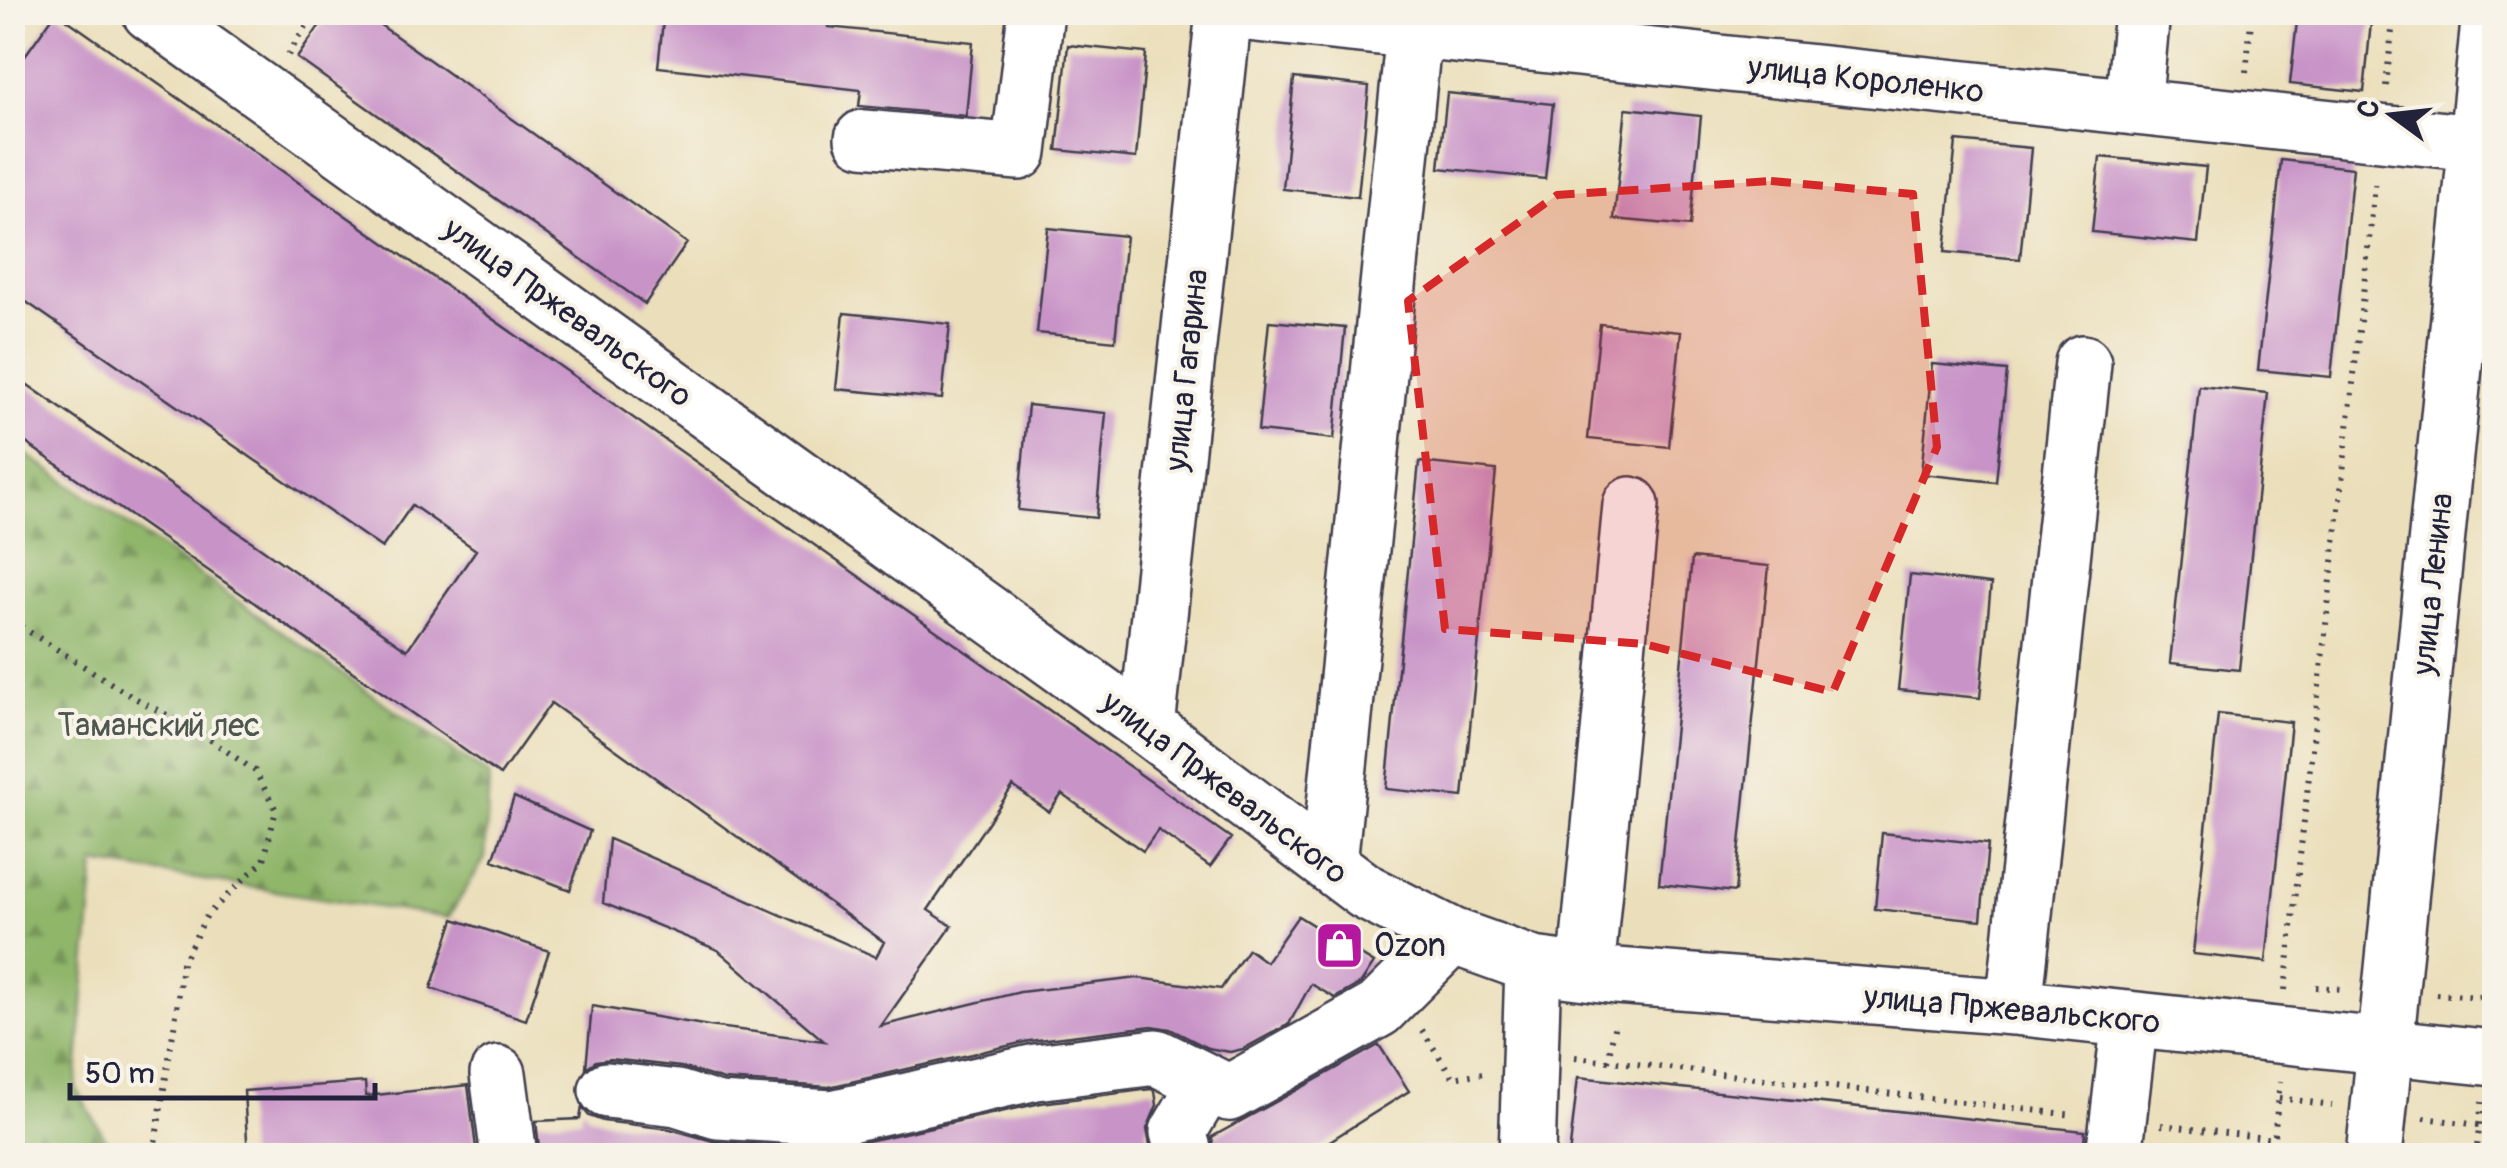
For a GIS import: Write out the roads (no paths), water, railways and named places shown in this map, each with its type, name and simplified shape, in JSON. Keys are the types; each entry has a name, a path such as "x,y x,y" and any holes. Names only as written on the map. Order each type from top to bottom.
{"street":[{"name":"улица Пржевальского","path":"150,12 1147,727 1366,892 1452,936 1560,968 2014,1007 2494,1058"},
{"path":"864,138 1019,152 1036,12"},
{"name":"улица Гагарина","path":"1147,727 1224,12"},
{"name":"улица Короленко","path":"1238,12 2486,144"},
{"path":"2133,107 2142,12"},
{"name":"улица Ленина","path":"2374,1156 2486,144 2490,12"},
{"path":"1329,864 1414,31"},
{"path":"2014,1007 2083,363"},
{"path":"1527,1156 1530,1052 1560,968 1631,505"},
{"path":"607,1090 677,1098 718,1111 832,1118 1036,1072 1156,1057 1229,1094 1378,1009 1452,936"},
{"path":"2116,1138 2130,1019"},
{"path":"498,1074 508,1156"},
{"path":"1186,1156 1178,1132 1208,1083"}],"place":[{"name":"Ozon","path":"1339,945"}],"park label":[{"name":"Таманский лес","path":"159,725"}]}
